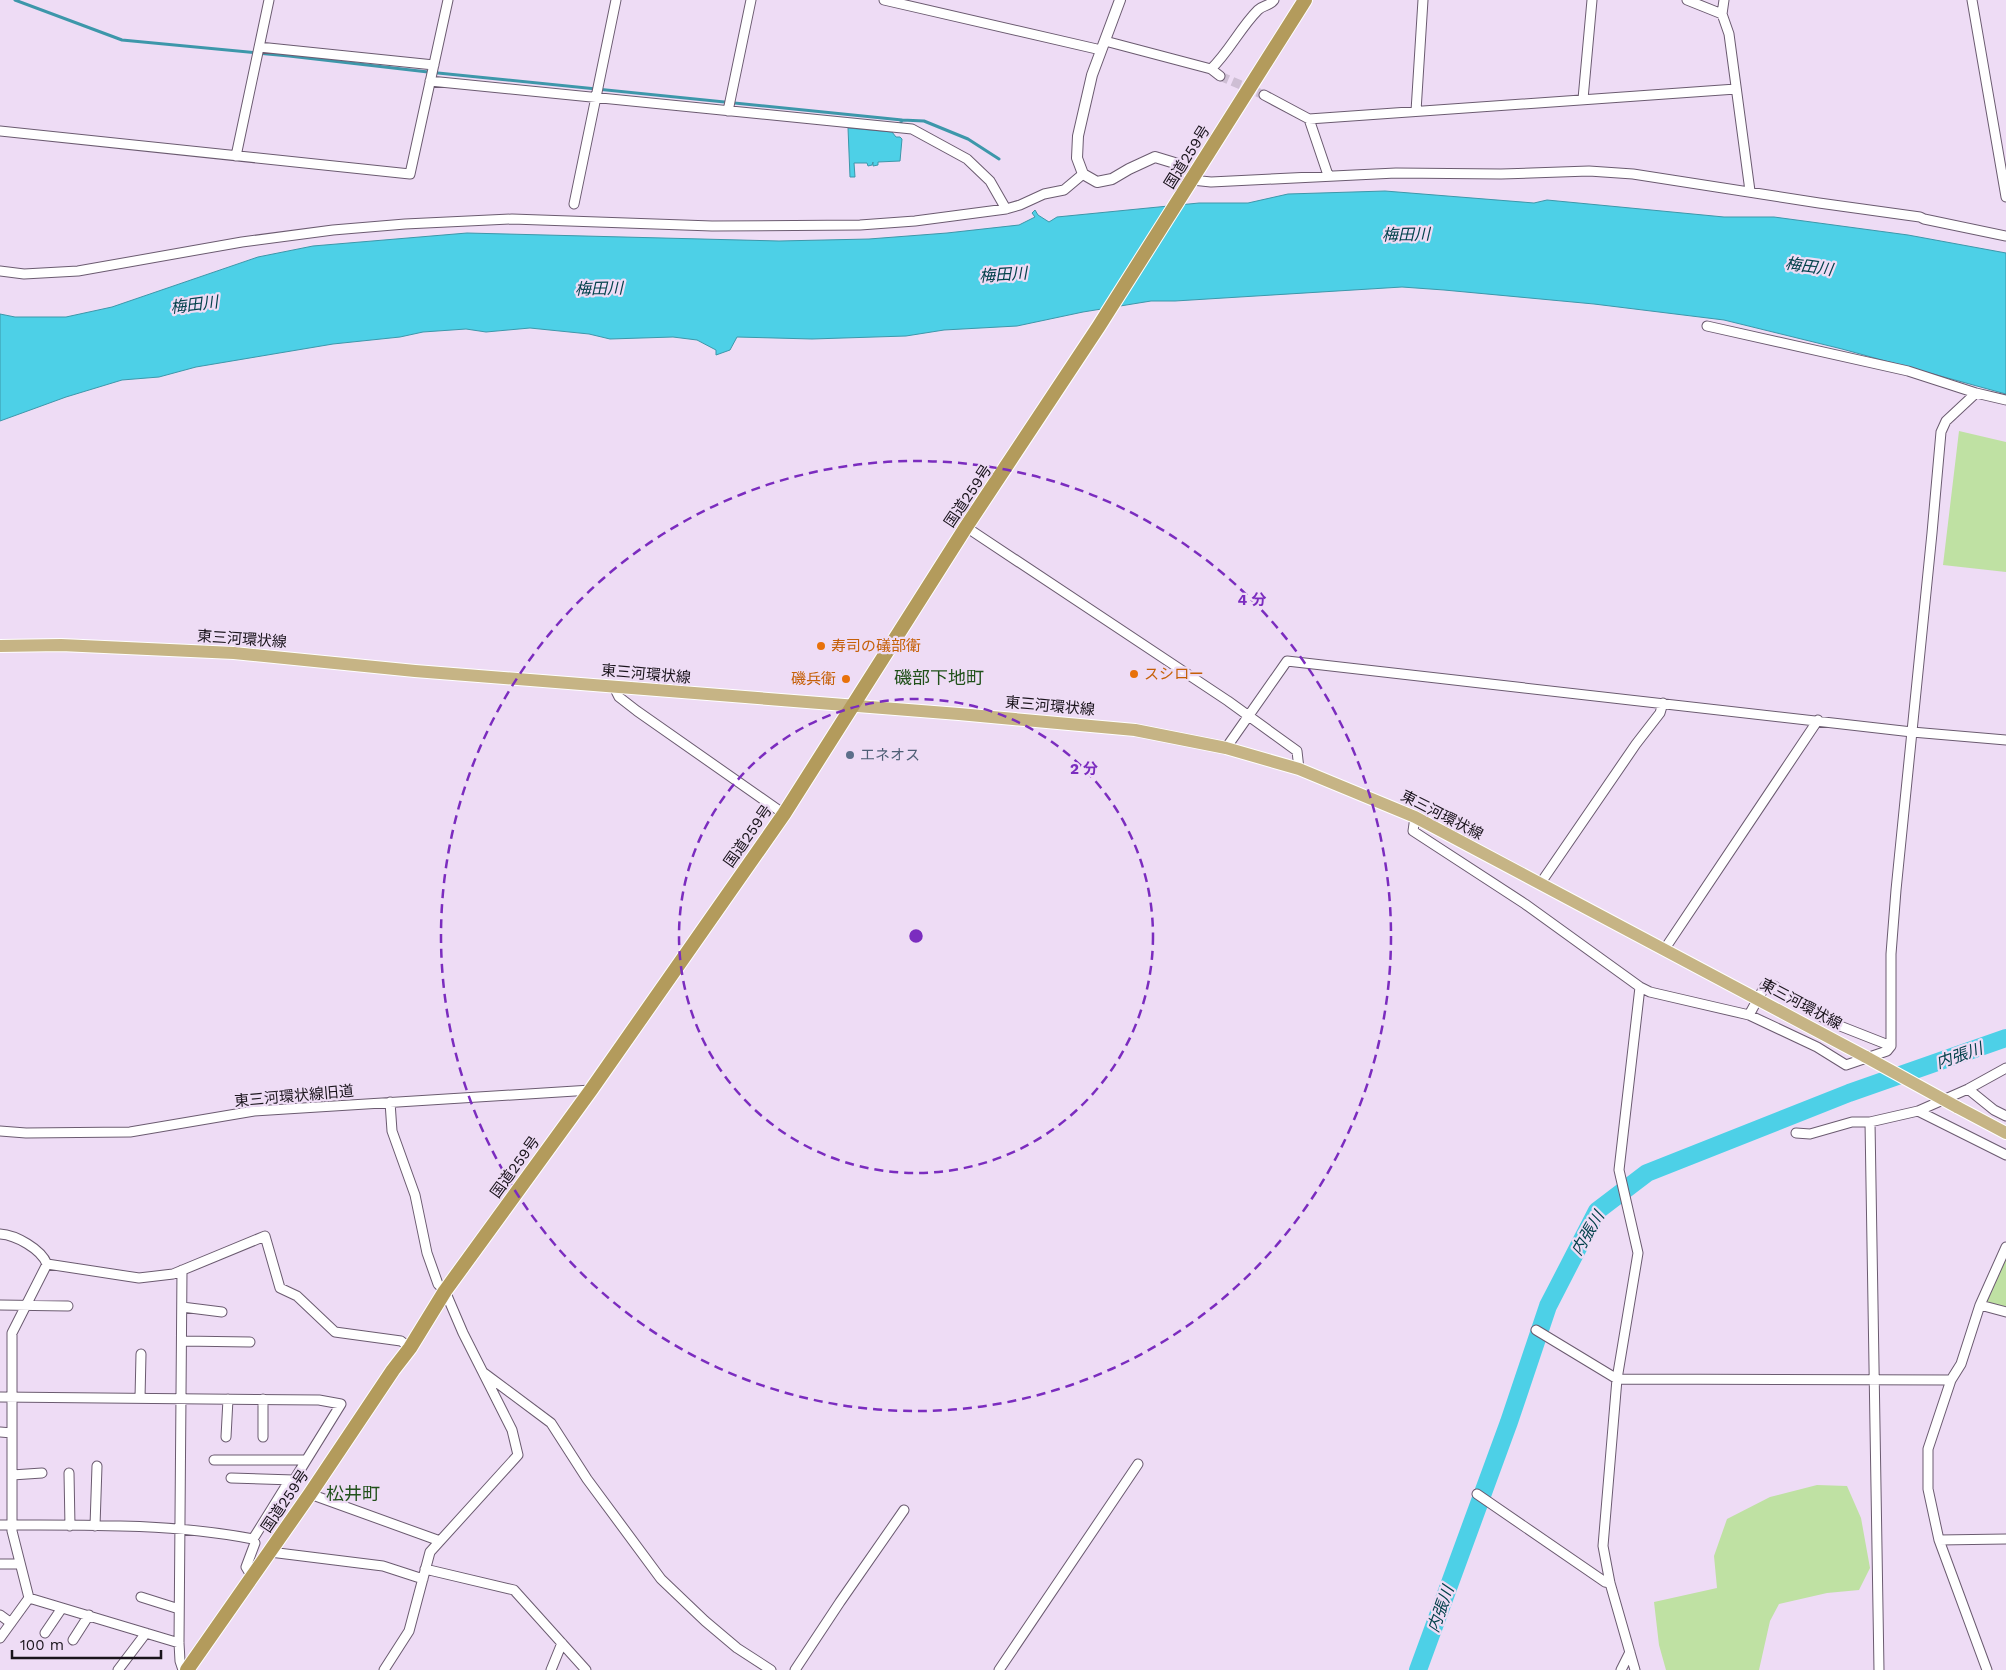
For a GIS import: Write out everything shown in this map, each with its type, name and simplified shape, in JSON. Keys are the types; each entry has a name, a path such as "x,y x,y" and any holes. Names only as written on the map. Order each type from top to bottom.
{"highway":[{"name":"国道259号","path":"185,1670 310,1494 392,1370 410,1348 445,1291 591,1090 784,814 966,527 1099,326 1305,0"}],"main road":[{"name":"東三河環状線","path":"0,646 61,645 234,653 424,672 959,714 1135,730 1226,748 1299,769 1415,817 1757,998 2006,1133"}],"street":[{"path":"236,156 269,0"},
{"path":"0,132 410,174 448,0"},
{"path":"574,204 616,0"},
{"path":"728,109 751,0"},
{"path":"884,0 1211,69 1220,76"},
{"path":"1120,0 1092,75 1078,136 1077,158 1083,174 1097,182 1112,179 1156,157 1178,164 1192,180 1211,182 1396,173 1501,174 1589,171 1634,174 1920,217 2006,236"},
{"path":"1211,69 1220,60 1259,8 1272,4 1274,0"},
{"path":"1416,111 1423,0"},
{"path":"1583,99 1592,0"},
{"path":"1687,0 1722,14"},
{"path":"1724,0 1722,14 1728,34 1750,191"},
{"path":"1972,0 2006,197"},
{"path":"258,51 434,66"},
{"path":"430,79 597,91 728,109 912,128 967,159 990,181 1006,209"},
{"path":"1264,95 1309,119 1736,89"},
{"path":"1309,119 1328,175"},
{"path":"0,271 24,274 78,271 242,242 334,230 405,224 512,219 712,226 860,226 1006,209 1044,194 1064,190 1083,174"},
{"path":"1707,326 1908,371 1976,393 2006,400"},
{"path":"1415,817 1413,831 1525,904 1640,987 1650,992 1749,1015 1817,1047 1846,1065 1887,1051 1891,1046 1891,954 1896,890 1941,432 1950,417 1976,393"},
{"path":"966,527 1228,701 1297,751 1299,769"},
{"path":"1226,748 1287,661 1912,732 2006,740"},
{"path":"614,688 619,697 637,711 784,814"},
{"path":"1540,884 1636,744 1660,713 1663,703"},
{"path":"1664,950 1818,720"},
{"path":"1749,1015 1765,986 1774,986 1830,1022 1891,1046"},
{"path":"1635,1670 1610,1583 1603,1546 1617,1379 1638,1253 1619,1170 1640,987"},
{"path":"1796,1133 1810,1134 1852,1122 1870,1122 1918,1110 1968,1089 2006,1068"},
{"path":"1968,1089 1994,1110 2006,1116"},
{"name":"東三河環状線旧道","path":"0,1131 26,1133 130,1132 254,1111 591,1090"},
{"path":"384,1670 408,1631 430,1552 518,1455 512,1430 445,1291 438,1284 427,1253 415,1195 392,1131 390,1102"},
{"path":"1918,1110 2006,1155"},
{"path":"1870,1122 1879,1670"},
{"path":"0,1234 14,1236 44,1257 47,1264"},
{"path":"47,1264 139,1278 173,1274 266,1236 280,1288 297,1296 330,1329 345,1334 401,1341 410,1348"},
{"path":"1987,1670 1939,1540 1928,1489 1928,1449 1951,1380 1961,1364 1980,1305 2006,1247"},
{"path":"29,1598 12,1525 12,1333 47,1264"},
{"path":"182,1270 179,1644 180,1661 185,1670"},
{"path":"0,1305 68,1306"},
{"path":"1980,1305 2006,1312"},
{"path":"182,1307 222,1312"},
{"path":"1536,1330 1617,1379 1951,1380"},
{"path":"182,1341 250,1342"},
{"path":"140,1398 141,1354"},
{"path":"482,1371 551,1423 587,1479 662,1579 704,1621 737,1648 771,1670"},
{"path":"0,1398 263,1399 319,1400 341,1404 294,1480 286,1486 253,1539 254,1543 246,1567 252,1577"},
{"path":"226,1437 228,1399"},
{"path":"263,1399 263,1437"},
{"path":"0,1432 12,1432"},
{"path":"214,1460 306,1460"},
{"path":"999,1670 1138,1464"},
{"path":"95,1526 97,1466"},
{"path":"12,1475 42,1473"},
{"path":"69,1473 70,1526"},
{"path":"231,1478 294,1480"},
{"path":"310,1494 440,1541"},
{"path":"1477,1494 1530,1532 1605,1582 1610,1583"},
{"path":"796,1670 840,1602 904,1510"},
{"path":"0,1525 180,1528 219,1532 253,1539"},
{"path":"1939,1540 2006,1539"},
{"path":"270,1552 383,1566 422,1579"},
{"path":"0,1564 20,1564"},
{"path":"425,1569 514,1590 586,1670"},
{"path":"141,1597 179,1609"},
{"path":"29,1598 179,1644"},
{"path":"0,1638 29,1598"},
{"path":"45,1633 62,1608"},
{"path":"0,1615 11,1623"},
{"path":"73,1640 89,1615"},
{"path":"118,1670 146,1633"},
{"path":"551,1670 562,1643"},
{"path":"1621,1670 1630,1652"}],"green space":[{"path":"1959,431 2006,442 2006,572 1943,565"},
{"path":"2006,1257 2006,1307 1987,1302"},
{"path":"1817,1485 1847,1486 1861,1518 1870,1568 1859,1590 1827,1593 1779,1604 1770,1621 1759,1670 1666,1670 1659,1645 1654,1602 1717,1588 1714,1556 1727,1519 1770,1497"}],"water":[{"path":"848,128 892,132 896,137 900,137 902,139 900,161 878,162 878,165 873,166 873,162 872,165 868,166 867,163 854,163 855,177 850,177"},
{"name":"梅田川","path":"1385,191 1534,203 1547,200 1724,217 1774,217 1908,235 2006,253 2006,394 1842,349 1724,320 1594,304 1402,287 1151,301 1083,312 1017,326 944,330 906,336 812,339 737,337 730,350 716,355 716,350 697,340 673,337 610,339 589,334 530,328 486,332 466,329 423,332 400,337 333,344 196,367 159,377 122,380 66,397 0,421 0,314 15,317 66,317 112,307 258,257 313,246 467,233 779,241 869,239 1019,225 1035,217 1032,213 1035,210 1038,215 1049,222 1057,217 1199,203 1248,203 1288,194"}],"waterway":[{"path":"15,0 122,40 902,120 901,122"},
{"path":"902,120 924,121 968,139 999,159"},
{"name":"内張川","path":"1418,1670 1509,1422 1548,1306 1597,1211 1647,1173 1849,1093 2006,1038"}],"tunnel":[{"path":"1220,76 1264,95"}],"place":[{"name":"寿司の礒部衛","path":"821,646"},
{"name":"スシロー","path":"1134,674"},
{"name":"磯兵衛","path":"846,679"},
{"name":"エネオス","path":"850,755"}],"district":[{"name":"磯部下地町","path":"939,678"},
{"name":"松井町","path":"353,1494"}]}
